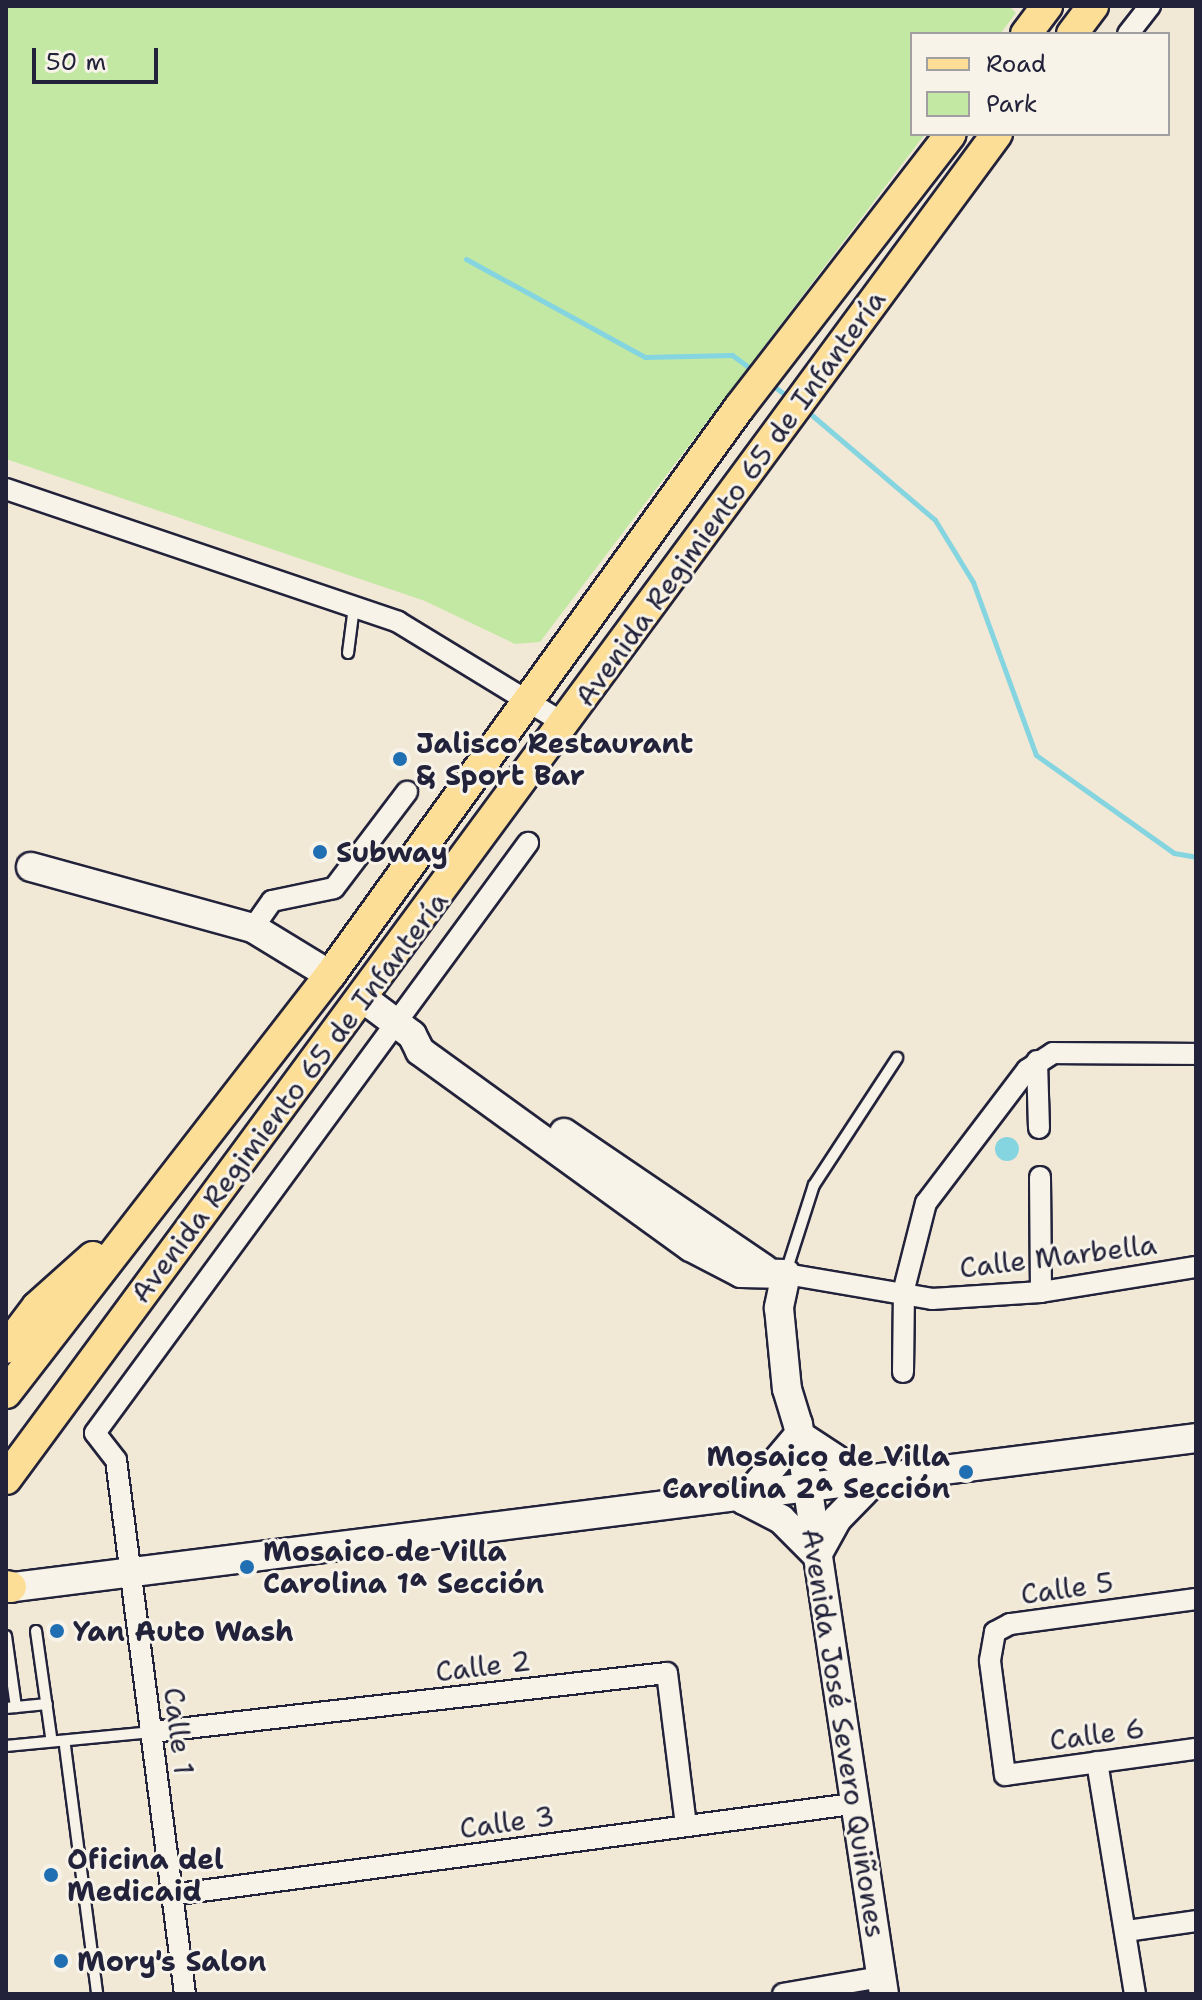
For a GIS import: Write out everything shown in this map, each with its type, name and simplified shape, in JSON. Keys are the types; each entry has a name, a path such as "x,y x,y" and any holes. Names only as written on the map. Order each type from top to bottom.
{"main road":[{"path":"1028,32 1047,6"},
{"path":"1074,32 1093,6"},
{"name":"Avenida Regimiento 65 de Infantería","path":"6,1393 137,1219 330,975 739,408 949,136"},
{"name":"Avenida Regimiento 65 de Infantería","path":"6,1479 567,725 784,415 995,136"},
{"path":"6,1348 37,1307 137,1219"}],"street":[{"path":"1130,32 1150,6"},
{"path":"6,489 398,622 531,699 567,725"},
{"path":"253,928 272,901 334,888 407,792"},
{"path":"402,1029 528,843"},
{"path":"31,867 253,928 330,975"},
{"path":"364,999 402,1029 420,1051 469,1075 620,1187 778,1281"},
{"name":"Calle 1","path":"185,1994 116,1460 95,1433 402,1029"},
{"path":"903,1372 904,1289 911,1241 937,1185 1037,1061 1053,1053 1196,1054"},
{"path":"1037,1061 1039,1128"},
{"path":"1040,1177 1041,1292"},
{"name":"Calle Marbella","path":"778,1281 904,1289 932,1299 1041,1292 1196,1267"},
{"name":"Avenida José Severo Quiñones","path":"778,1281 797,1308 795,1388 807,1414 798,1429 852,1804 882,1985"},
{"path":"738,1500 798,1429 872,1483"},
{"path":"738,1500 1196,1438"},
{"path":"7,1592 131,1580 714,1496 738,1500 781,1519 817,1555 837,1519 872,1483"},
{"name":"Calle 5","path":"1005,1775 990,1661 995,1632 1196,1599"},
{"name":"Calle 2","path":"152,1732 667,1673 686,1826"},
{"name":"Calle 6","path":"1005,1775 1196,1749"},
{"path":"1097,1762 1135,1994"},
{"name":"Calle 3","path":"171,1895 852,1804"},
{"path":"1127,1931 1196,1921"},
{"path":"783,1994 882,1985"}],"lane":[{"path":"348,653 354,607"},
{"path":"778,1281 814,1185 897,1058"},
{"path":"36,1631 51,1736 65,1746 152,1732"},
{"path":"6,1636 11,1707 47,1704"},
{"path":"6,1746 51,1736"},
{"path":"65,1746 97,1994"}],"green space":[{"path":"6,6 1009,6 1016,13 1002,32 910,32 910,136 923,136 540,642 515,644 425,601 6,459"}],"water":[{"path":"1007,1137 1016,1140 1019,1149 1016,1158 1007,1161 998,1158 995,1149 998,1140"}],"waterway":[{"path":"466,259 645,357 732,355 754,371"},
{"path":"772,385 790,398"},
{"path":"807,411 935,520 973,582 1036,755 1174,853 1196,857"}],"place":[{"name":"Jalisco Restaurant & Sport Bar","path":"400,759"},
{"name":"Subway","path":"320,852"},
{"name":"Mosaico de Villa Carolina 2ª Sección","path":"966,1472"},
{"name":"Mosaico de Villa Carolina 1ª Sección","path":"247,1567"},
{"name":"Yan Auto Wash","path":"57,1631"},
{"name":"Oficina del Medicaid","path":"51,1875"},
{"name":"Mory's Salon","path":"61,1961"}]}
